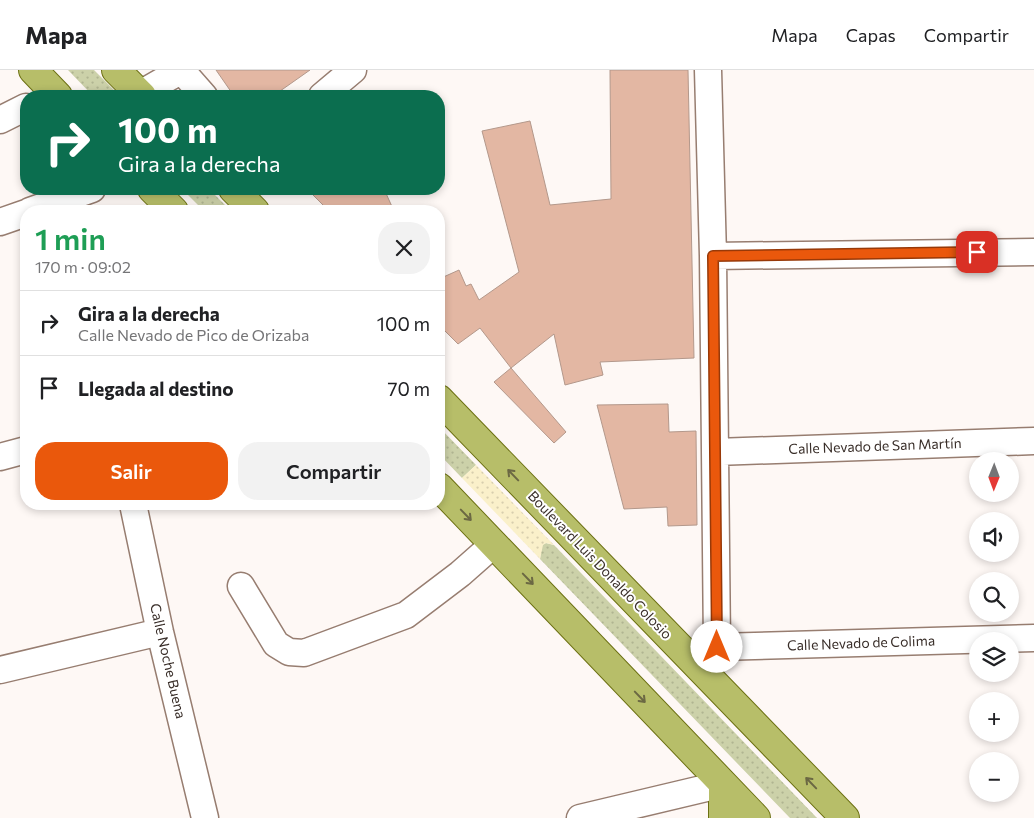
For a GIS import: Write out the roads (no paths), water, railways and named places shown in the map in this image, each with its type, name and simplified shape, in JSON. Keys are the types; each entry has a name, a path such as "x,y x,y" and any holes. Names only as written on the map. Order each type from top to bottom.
{"main road":[{"path":"32,70 50,90"},
{"path":"116,70 136,90"},
{"path":"158,195 168,205"},
{"path":"239,195 249,205"},
{"name":"Boulevard Luis Donaldo Colosio","path":"445,405 844,818"},
{"path":"445,492 756,818"},
{"path":"723,784 723,818"}],"street":[{"path":"149,90 181,70 199,90"},
{"path":"329,90 353,70"},
{"path":"700,669 717,647 713,256 708,70"},
{"path":"0,120 20,110"},
{"path":"49,205 76,195"},
{"path":"0,222 20,215"},
{"path":"713,256 1034,252"},
{"name":"Calle Nevado de San Martín","path":"716,452 1034,441"},
{"path":"0,457 20,452"},
{"name":"Calle Noche Buena","path":"134,510 160,632 205,818"},
{"path":"241,586 276,644 289,652 304,653 406,615 460,574 494,544"},
{"path":"0,670 160,632"},
{"name":"Calle Nevado de Colima","path":"717,647 1034,638"},
{"path":"580,818 723,784"}]}
